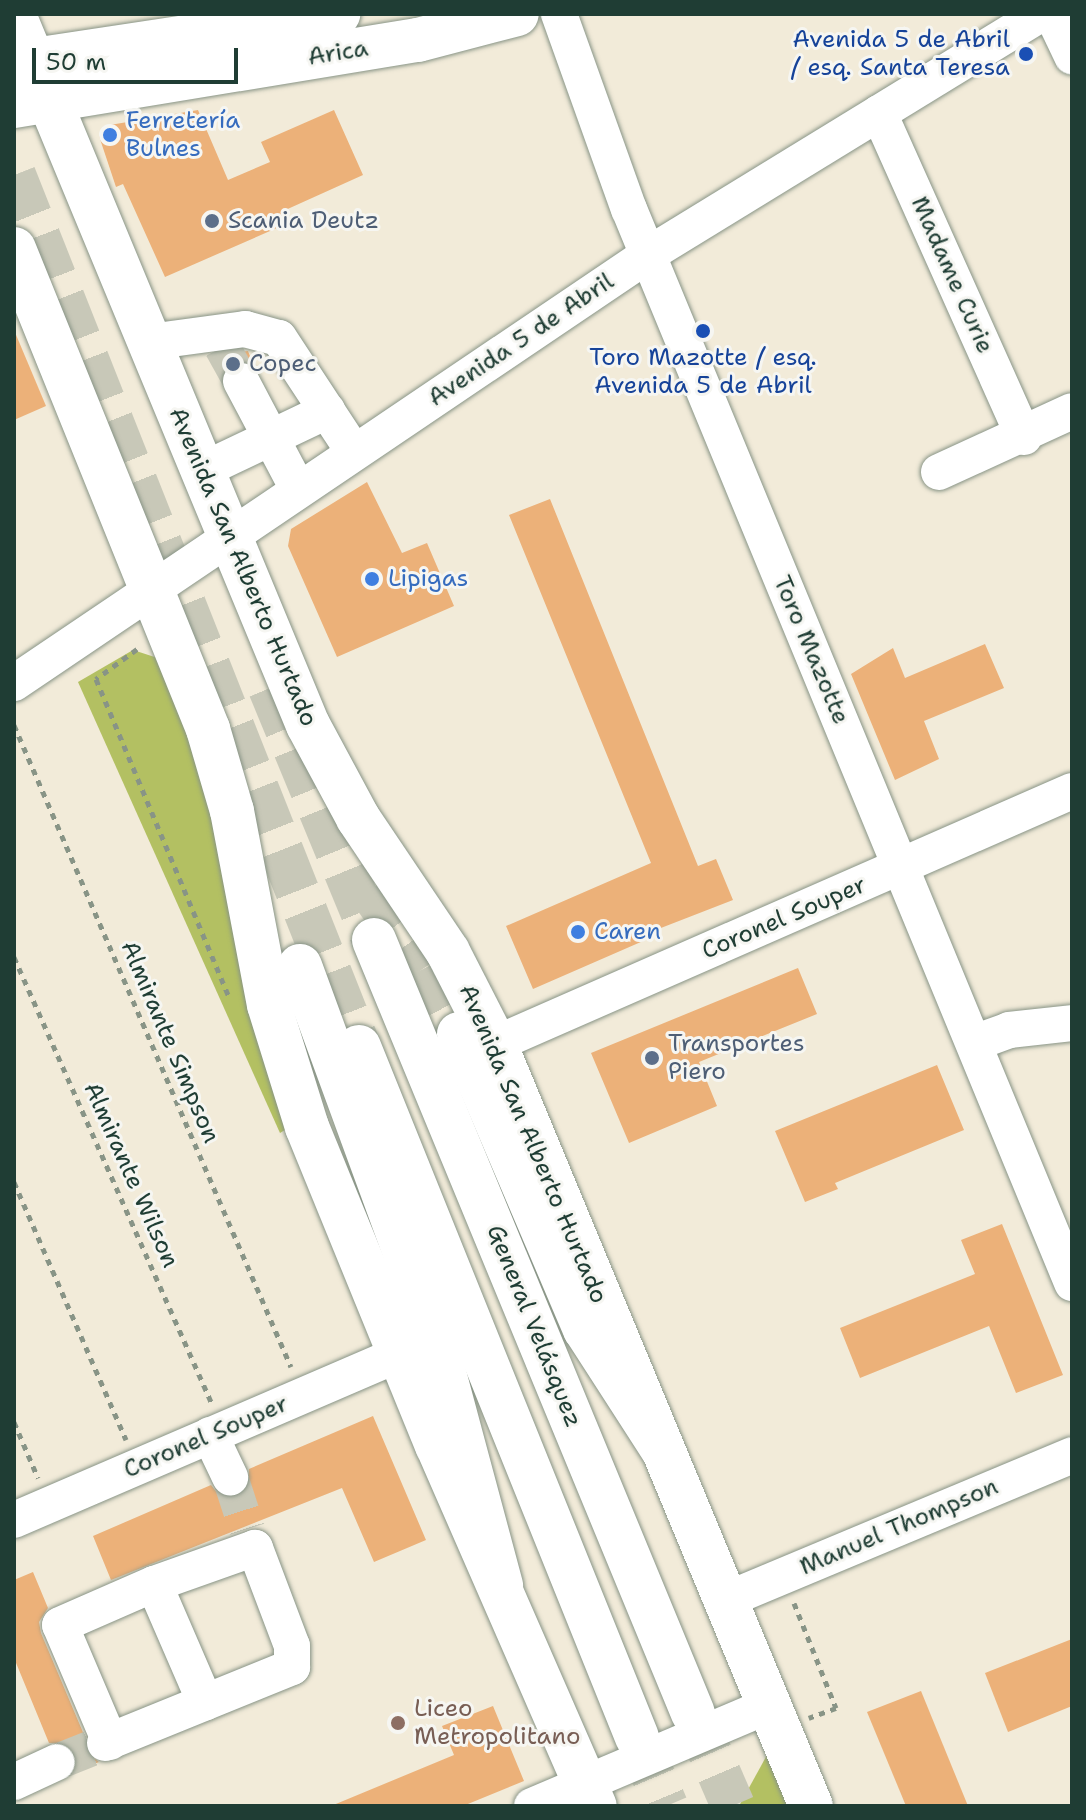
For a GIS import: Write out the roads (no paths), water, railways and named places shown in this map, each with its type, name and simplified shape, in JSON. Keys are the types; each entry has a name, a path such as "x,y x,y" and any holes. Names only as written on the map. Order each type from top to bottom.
{"main road":[{"name":"Arica","path":"24,62 338,14"},
{"name":"Arica","path":"33,104 418,40 517,14"},
{"name":"Avenida San Alberto Hurtado","path":"14,15 33,104 149,342 228,536 331,772 448,952 477,1039 585,1329 663,1450 726,1600"},
{"path":"14,249 155,588 219,764 269,1005 294,1089 399,1354 590,1794"},
{"name":"General Velásquez","path":"374,940 693,1713"},
{"path":"300,966 431,1324 501,1586"},
{"path":"359,1047 637,1737"},
{"path":"726,1600 811,1806"}],"street":[{"name":"Toro Mazotte","path":"559,14 649,254 1072,1283"},
{"name":"Avenida 5 de Abril","path":"14,683 649,254 1040,14"},
{"path":"1052,14 1072,56"},
{"name":"Madame Curie","path":"879,113 1024,437"},
{"path":"149,342 218,341 245,329 279,338 354,452"},
{"path":"241,381 298,489"},
{"path":"201,471 272,440 327,411"},
{"path":"939,472 1024,437 1072,411"},
{"name":"Coronel Souper","path":"477,1039 902,867 1072,791"},
{"path":"974,1043 1009,1030 1072,1023"},
{"name":"Coronel Souper","path":"14,1520 212,1422 399,1354"},
{"path":"212,1422 230,1477"},
{"name":"Manuel Thompson","path":"726,1600 1072,1455"},
{"path":"251,1538 292,1646 292,1667 107,1742 60,1625 154,1584 251,1538"},
{"path":"154,1584 205,1702"},
{"path":"532,1806 590,1794 775,1717"},
{"path":"14,1782 57,1762"},
{"path":"14,1791 20,1806"}],"tunnel":[{"path":"14,175 359,1047"},
{"path":"222,347 241,381"},
{"path":"270,688 374,940"},
{"path":"370,890 425,968 459,1034"},
{"path":"230,1477 247,1529"},
{"path":"693,1713 733,1806"},
{"path":"637,1737 666,1806"},
{"path":"57,1762 105,1743"}],"place":[{"name":"Avenida 5 de Abril / esq. Santa Teresa","path":"1026,54"},
{"name":"Ferretería Bulnes","path":"110,135"},
{"name":"Scania Deutz","path":"212,221"},
{"name":"Toro Mazotte / esq. Avenida 5 de Abril","path":"703,331"},
{"name":"Copec","path":"233,364"},
{"name":"Lipigas","path":"372,579"},
{"name":"Caren","path":"578,932"},
{"name":"Transportes Piero","path":"652,1058"},
{"name":"Liceo Metropolitano","path":"398,1723"}]}
